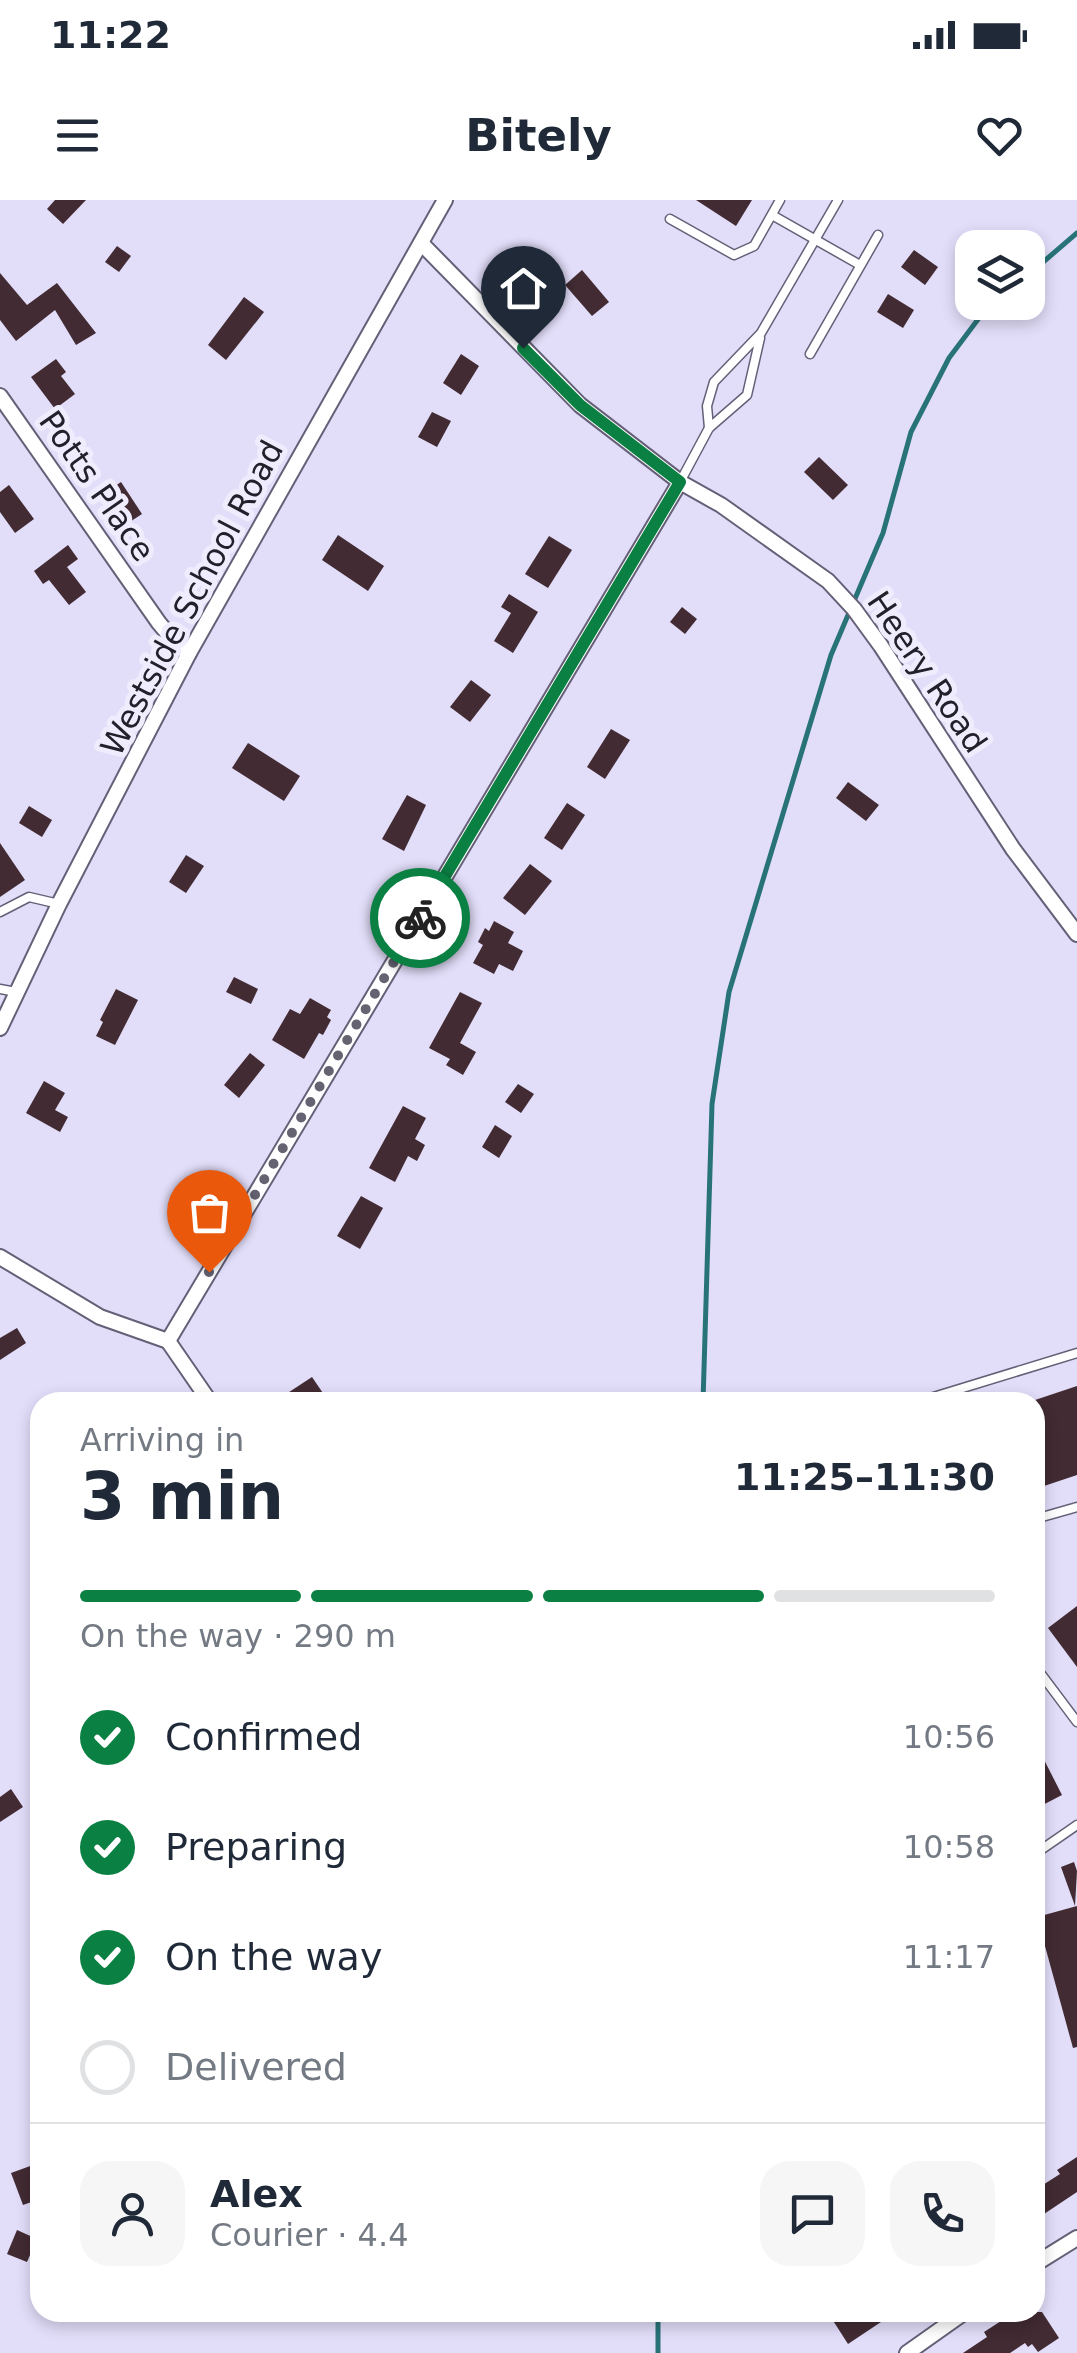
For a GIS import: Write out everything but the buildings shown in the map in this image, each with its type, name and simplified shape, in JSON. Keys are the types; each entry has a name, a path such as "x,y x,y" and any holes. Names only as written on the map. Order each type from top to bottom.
{"street":[{"name":"Westside School Road","path":"0,1028 8,991 59,904 189,653 445,200"},
{"name":"Heery Road","path":"421,243 580,405 680,482 721,505 828,581 854,609 1013,849 1077,934"},
{"name":"Potts Place","path":"0,396 159,623 189,653"},
{"path":"168,1341 680,482"},
{"path":"0,1257 100,1317 168,1341 203,1392"},
{"path":"1045,2258 1077,2238"},
{"path":"907,2353 950,2322"}],"lane":[{"path":"670,219 734,255 754,246 780,200"},
{"path":"709,428 707,406 714,382 760,334 838,200"},
{"path":"772,215 860,265"},
{"path":"810,354 878,235"},
{"path":"680,482 709,428 747,395 760,334"},
{"path":"0,912 29,897 59,904"},
{"path":"950,1392 1077,1354"},
{"path":"1045,1516 1077,1506"},
{"path":"1045,1679 1077,1722"},
{"path":"1045,1847 1077,1824"}],"waterway":[{"path":"1045,260 1077,233"},
{"path":"703,1392 712,1104 729,992 831,655 883,533 911,432 949,358 978,320"},
{"path":"658,2322 658,2353"}],"way so far":[{"path":"209,1272 420,918"}],"route":[{"path":"420,918 680,482 580,405 523,348"}]}
